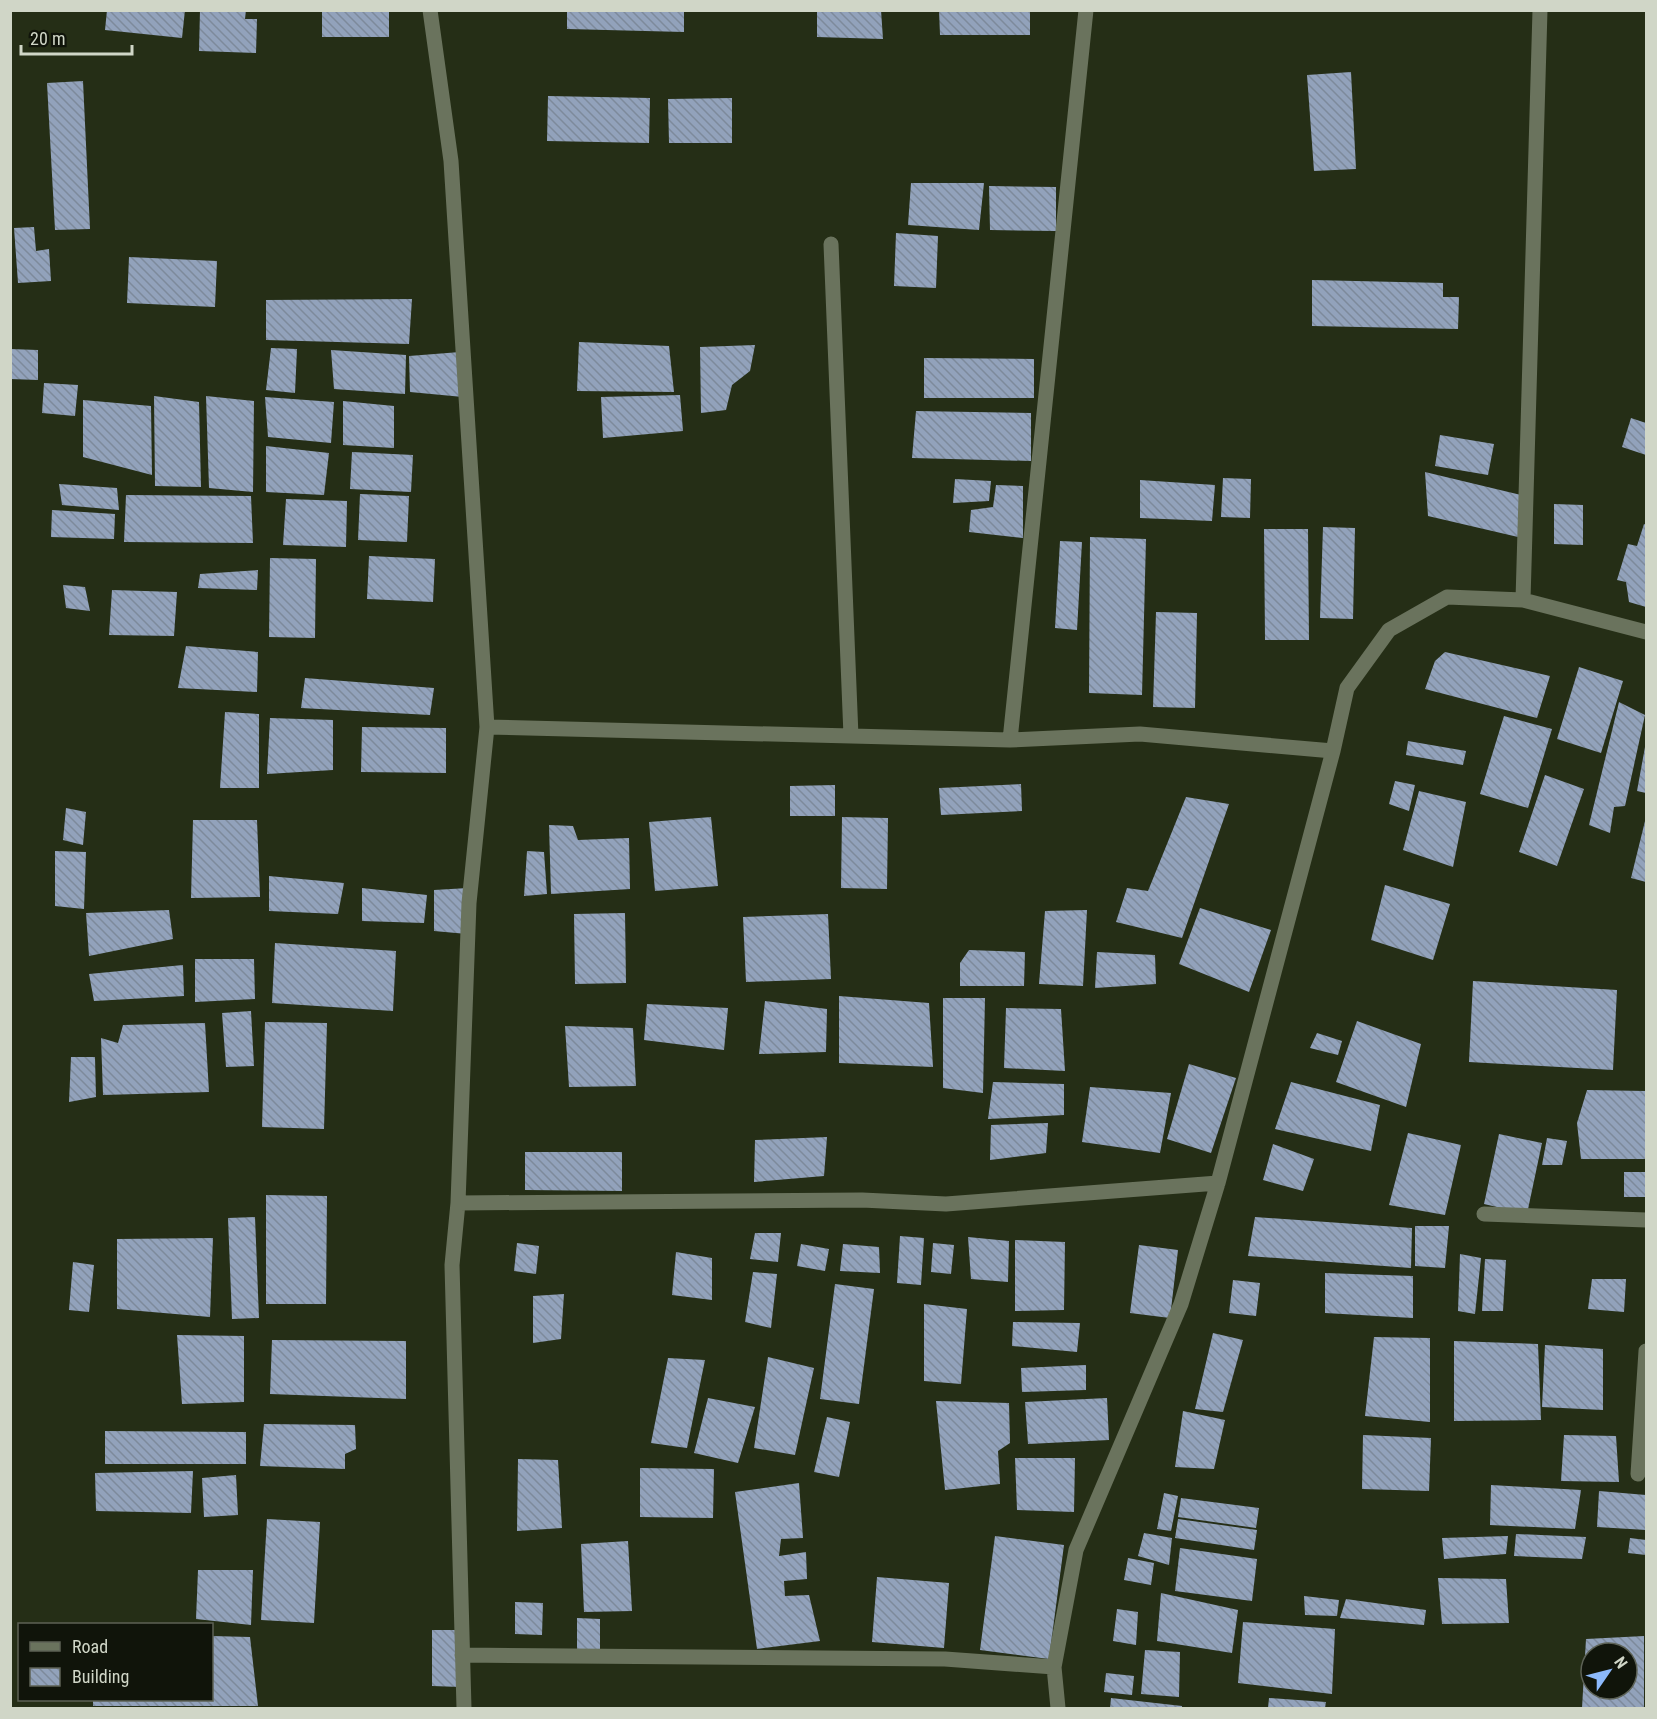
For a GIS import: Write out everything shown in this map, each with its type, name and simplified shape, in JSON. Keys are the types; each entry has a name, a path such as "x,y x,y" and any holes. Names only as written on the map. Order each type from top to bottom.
{"street":[{"path":"430,10 451,161 488,727 469,903 458,1203 452,1265 464,1708"},
{"path":"1010,740 1086,10"},
{"path":"1523,600 1540,10"},
{"path":"831,244 851,736"},
{"path":"1058,1708 1054,1667 1076,1550 1181,1304 1218,1183 1333,751 1347,688 1389,630 1447,597 1523,600 1647,632"},
{"path":"488,727 711,730 1010,740 1140,734 1333,751"},
{"path":"458,1203 862,1200 946,1204 1218,1183"},
{"path":"1484,1214 1647,1220"},
{"path":"1638,1474 1647,1351"},
{"path":"462,1654 945,1659 1054,1667"}],"building":[{"path":"107,10 185,10 182,38 105,30"},
{"path":"200,10 246,10 245,19 257,19 256,53 199,51"},
{"path":"322,10 389,10 389,37 322,37"},
{"path":"567,10 684,10 684,32 567,29"},
{"path":"817,10 881,10 883,39 817,37"},
{"path":"939,10 1030,10 1030,35 940,35"},
{"path":"1351,72 1356,169 1314,171 1307,75"},
{"path":"83,81 90,229 55,230 47,83"},
{"path":"548,96 650,98 649,143 547,141"},
{"path":"732,98 732,143 669,143 668,99"},
{"path":"911,183 984,183 979,230 908,225"},
{"path":"989,186 1056,187 1056,231 990,230"},
{"path":"34,227 36,251 49,249 51,281 18,283 14,228"},
{"path":"896,233 938,236 936,288 894,286"},
{"path":"129,257 217,261 215,307 127,303"},
{"path":"1312,280 1443,283 1443,297 1459,297 1458,329 1312,326"},
{"path":"412,299 409,344 266,340 266,300"},
{"path":"579,342 669,346 674,392 577,391"},
{"path":"755,345 750,371 732,385 726,410 701,413 700,347"},
{"path":"271,348 297,349 295,393 266,390"},
{"path":"10,349 38,350 38,380 10,379"},
{"path":"331,350 406,355 405,394 334,389"},
{"path":"460,352 463,397 410,392 409,356"},
{"path":"924,358 1034,359 1034,398 924,398"},
{"path":"44,383 78,385 75,416 42,413"},
{"path":"680,395 683,431 603,438 601,397"},
{"path":"154,396 199,402 201,487 155,486"},
{"path":"206,396 254,401 253,492 209,488"},
{"path":"265,397 334,402 331,443 268,437"},
{"path":"83,400 151,406 152,475 83,457"},
{"path":"343,401 394,406 394,448 343,445"},
{"path":"916,411 1031,413 1031,461 912,458"},
{"path":"1631,418 1646,423 1646,455 1622,447"},
{"path":"1440,435 1494,444 1488,475 1435,466"},
{"path":"266,446 329,453 324,495 266,492"},
{"path":"352,452 413,455 411,492 350,489"},
{"path":"1425,472 1521,495 1518,537 1428,516"},
{"path":"1223,478 1251,479 1250,518 1221,517"},
{"path":"955,479 991,481 989,501 953,503"},
{"path":"1140,480 1215,485 1212,521 1140,518"},
{"path":"59,484 117,488 119,510 62,505"},
{"path":"996,485 1023,486 1023,538 969,532 971,510 993,507"},
{"path":"360,494 409,496 407,542 358,540"},
{"path":"126,495 251,496 253,543 124,542"},
{"path":"286,499 347,501 346,547 283,545"},
{"path":"1554,504 1583,505 1583,545 1554,544"},
{"path":"52,510 115,514 114,539 51,537"},
{"path":"1644,524 1646,525 1646,607 1629,602 1626,582 1617,580 1628,544 1637,546"},
{"path":"1323,527 1355,528 1353,619 1320,618"},
{"path":"1264,529 1308,529 1309,640 1265,640"},
{"path":"1090,537 1146,539 1142,695 1089,693"},
{"path":"1060,541 1082,542 1077,630 1055,628"},
{"path":"369,556 435,559 433,602 367,599"},
{"path":"270,558 316,559 315,638 269,637"},
{"path":"258,570 257,590 198,588 200,574"},
{"path":"63,585 85,587 90,611 66,608"},
{"path":"112,590 177,592 174,636 109,635"},
{"path":"1156,612 1197,613 1195,708 1153,707"},
{"path":"186,646 258,652 257,692 178,688"},
{"path":"1445,652 1550,676 1537,718 1425,689 1435,661"},
{"path":"1579,667 1623,681 1601,753 1557,739"},
{"path":"305,678 434,688 430,715 301,708"},
{"path":"1619,702 1645,715 1625,806 1614,807 1610,833 1589,825"},
{"path":"225,712 259,714 259,788 220,788"},
{"path":"1504,716 1552,729 1528,808 1480,794"},
{"path":"270,718 333,720 333,770 267,774"},
{"path":"362,727 446,728 446,773 361,772"},
{"path":"1408,741 1466,751 1463,765 1406,755"},
{"path":"1646,747 1646,793 1637,791"},
{"path":"1545,775 1584,789 1557,866 1519,852"},
{"path":"1395,781 1415,785 1409,811 1389,804"},
{"path":"1021,784 1022,811 941,815 939,788"},
{"path":"835,785 835,816 790,816 790,786"},
{"path":"1419,791 1466,802 1453,867 1403,850"},
{"path":"1186,797 1229,804 1182,938 1116,922 1127,888 1148,891"},
{"path":"66,808 86,812 83,845 63,840"},
{"path":"711,817 718,886 655,891 649,822"},
{"path":"842,817 888,818 887,889 841,888"},
{"path":"1646,817 1646,882 1631,878"},
{"path":"193,820 257,820 260,897 191,898"},
{"path":"549,825 573,826 578,840 629,838 630,889 551,894"},
{"path":"55,851 86,852 84,909 55,906"},
{"path":"527,851 544,852 547,894 524,896"},
{"path":"269,876 344,883 338,914 269,911"},
{"path":"1385,885 1450,904 1433,960 1371,940"},
{"path":"362,888 427,895 424,923 362,921"},
{"path":"468,888 467,934 434,931 434,890"},
{"path":"1200,908 1271,930 1249,992 1179,964"},
{"path":"169,910 173,939 89,956 86,913"},
{"path":"1087,910 1083,986 1039,984 1045,911"},
{"path":"625,913 626,983 575,984 574,914"},
{"path":"828,914 831,979 746,982 743,917"},
{"path":"275,943 396,951 393,1011 272,1003"},
{"path":"969,950 1025,952 1024,986 960,986 960,963"},
{"path":"1097,952 1155,955 1156,984 1095,988"},
{"path":"195,959 254,959 255,999 195,1002"},
{"path":"183,965 184,996 94,1001 89,974"},
{"path":"1473,981 1617,990 1613,1070 1469,1062"},
{"path":"839,996 929,1003 933,1067 839,1063"},
{"path":"943,998 985,998 983,1093 943,1088"},
{"path":"765,1001 827,1009 826,1052 759,1054"},
{"path":"647,1004 728,1008 724,1050 644,1040"},
{"path":"1006,1008 1061,1009 1065,1071 1004,1068"},
{"path":"251,1011 254,1066 226,1067 222,1013"},
{"path":"1357,1021 1421,1044 1406,1107 1336,1082"},
{"path":"265,1022 327,1023 324,1129 262,1127"},
{"path":"205,1023 209,1092 103,1095 101,1038 118,1043 123,1025"},
{"path":"565,1026 633,1028 636,1086 569,1087"},
{"path":"1317,1033 1342,1041 1338,1055 1310,1048"},
{"path":"71,1057 95,1057 96,1097 69,1102"},
{"path":"1189,1064 1236,1078 1211,1153 1167,1139"},
{"path":"993,1082 1064,1084 1064,1115 988,1119"},
{"path":"1291,1082 1380,1105 1371,1151 1275,1129"},
{"path":"1090,1087 1171,1093 1160,1153 1082,1142"},
{"path":"1587,1090 1646,1091 1646,1159 1581,1159 1577,1123"},
{"path":"1048,1123 1046,1153 990,1160 991,1125"},
{"path":"1408,1133 1461,1145 1445,1215 1389,1205"},
{"path":"1499,1134 1542,1143 1527,1214 1484,1204"},
{"path":"827,1137 824,1176 754,1182 755,1140"},
{"path":"1547,1138 1567,1141 1562,1165 1542,1165"},
{"path":"1273,1144 1314,1159 1303,1191 1263,1180"},
{"path":"525,1152 622,1152 622,1191 525,1190"},
{"path":"1624,1172 1646,1172 1646,1197 1624,1197"},
{"path":"266,1195 327,1196 326,1304 266,1304"},
{"path":"255,1217 259,1318 232,1319 228,1218"},
{"path":"1255,1217 1412,1228 1411,1268 1248,1256"},
{"path":"1415,1226 1449,1226 1445,1268 1415,1266"},
{"path":"755,1233 781,1233 778,1262 750,1259"},
{"path":"900,1236 924,1238 921,1285 897,1283"},
{"path":"968,1237 1009,1241 1008,1282 971,1279"},
{"path":"213,1238 210,1317 117,1309 117,1239"},
{"path":"1015,1240 1065,1242 1064,1310 1015,1311"},
{"path":"517,1243 539,1246 536,1274 514,1271"},
{"path":"933,1243 954,1245 951,1274 931,1272"},
{"path":"801,1244 829,1249 825,1271 797,1266"},
{"path":"843,1244 879,1247 880,1273 840,1271"},
{"path":"1139,1245 1178,1250 1170,1318 1130,1313"},
{"path":"676,1252 712,1258 712,1300 672,1295"},
{"path":"1460,1254 1481,1258 1475,1314 1458,1311"},
{"path":"1485,1259 1506,1260 1503,1311 1482,1311"},
{"path":"73,1262 94,1265 89,1312 69,1310"},
{"path":"753,1272 777,1274 771,1328 745,1322"},
{"path":"1325,1273 1413,1276 1413,1318 1325,1313"},
{"path":"1592,1279 1626,1279 1624,1312 1588,1309"},
{"path":"1233,1280 1260,1283 1256,1316 1229,1313"},
{"path":"835,1284 874,1289 859,1404 820,1399"},
{"path":"564,1294 561,1339 533,1343 533,1296"},
{"path":"924,1304 967,1309 961,1384 924,1381"},
{"path":"1013,1322 1080,1323 1077,1352 1012,1346"},
{"path":"1213,1333 1243,1340 1223,1412 1195,1409"},
{"path":"177,1335 244,1336 244,1402 182,1404"},
{"path":"1374,1337 1430,1338 1430,1422 1365,1416"},
{"path":"272,1340 406,1341 406,1399 270,1394"},
{"path":"1454,1341 1538,1344 1541,1420 1454,1421"},
{"path":"1545,1345 1603,1349 1603,1410 1542,1407"},
{"path":"768,1357 814,1368 795,1455 754,1448"},
{"path":"668,1358 705,1360 687,1448 651,1443"},
{"path":"1086,1365 1086,1390 1022,1392 1021,1368"},
{"path":"708,1398 755,1407 738,1463 694,1453"},
{"path":"1107,1398 1109,1440 1028,1444 1025,1402"},
{"path":"936,1401 1009,1403 1010,1443 998,1451 1000,1484 945,1490"},
{"path":"1183,1411 1225,1420 1214,1469 1175,1467"},
{"path":"827,1417 850,1422 839,1477 814,1472"},
{"path":"264,1424 355,1425 356,1449 345,1454 345,1469 260,1466"},
{"path":"105,1431 246,1432 246,1464 105,1464"},
{"path":"1363,1435 1431,1438 1429,1491 1362,1489"},
{"path":"1564,1435 1616,1436 1619,1482 1561,1481"},
{"path":"1015,1458 1075,1458 1074,1512 1017,1510"},
{"path":"518,1459 558,1460 562,1528 517,1531"},
{"path":"640,1468 714,1469 713,1518 640,1517"},
{"path":"193,1471 191,1513 96,1511 95,1473"},
{"path":"236,1475 238,1515 204,1517 202,1478"},
{"path":"799,1483 803,1538 781,1539 779,1556 806,1552 807,1579 784,1581 785,1596 809,1595 820,1641 757,1649 735,1492"},
{"path":"1491,1485 1581,1490 1575,1529 1490,1525"},
{"path":"1599,1491 1646,1495 1646,1530 1597,1527"},
{"path":"1164,1493 1178,1496 1171,1531 1157,1529"},
{"path":"1181,1498 1259,1508 1256,1528 1178,1517"},
{"path":"267,1519 320,1522 314,1623 261,1620"},
{"path":"1178,1519 1257,1530 1254,1550 1175,1538"},
{"path":"1144,1533 1172,1538 1169,1565 1138,1556"},
{"path":"1516,1534 1586,1537 1582,1559 1514,1556"},
{"path":"995,1536 1064,1545 1049,1659 980,1650"},
{"path":"1508,1536 1506,1554 1444,1559 1442,1538"},
{"path":"1630,1538 1646,1540 1646,1555 1628,1553"},
{"path":"628,1541 632,1611 584,1612 581,1544"},
{"path":"1180,1548 1257,1559 1252,1601 1175,1591"},
{"path":"1128,1558 1154,1563 1151,1585 1124,1580"},
{"path":"198,1570 253,1570 251,1625 196,1619"},
{"path":"877,1577 949,1583 944,1648 872,1642"},
{"path":"1438,1578 1506,1579 1509,1623 1442,1624"},
{"path":"1161,1593 1238,1610 1232,1653 1157,1641"},
{"path":"1304,1596 1339,1600 1337,1616 1305,1615"},
{"path":"1346,1599 1426,1610 1424,1625 1340,1618"},
{"path":"515,1602 543,1603 542,1635 515,1634"},
{"path":"1117,1609 1138,1612 1136,1645 1113,1641"},
{"path":"577,1618 600,1619 600,1650 577,1649"},
{"path":"1243,1622 1335,1629 1332,1694 1238,1683"},
{"path":"432,1630 460,1630 460,1687 432,1686"},
{"path":"213,1636 250,1637 258,1706 93,1706 93,1701 213,1701"},
{"path":"1644,1636 1644,1708 1582,1708 1582,1701 1639,1701 1639,1641 1586,1641 1586,1639"},
{"path":"1145,1650 1180,1652 1179,1697 1141,1694"},
{"path":"1106,1673 1134,1676 1132,1695 1104,1692"},
{"path":"1111,1698 1182,1706 1182,1708 1110,1708"},
{"path":"1269,1698 1326,1702 1325,1708 1268,1708"}]}
